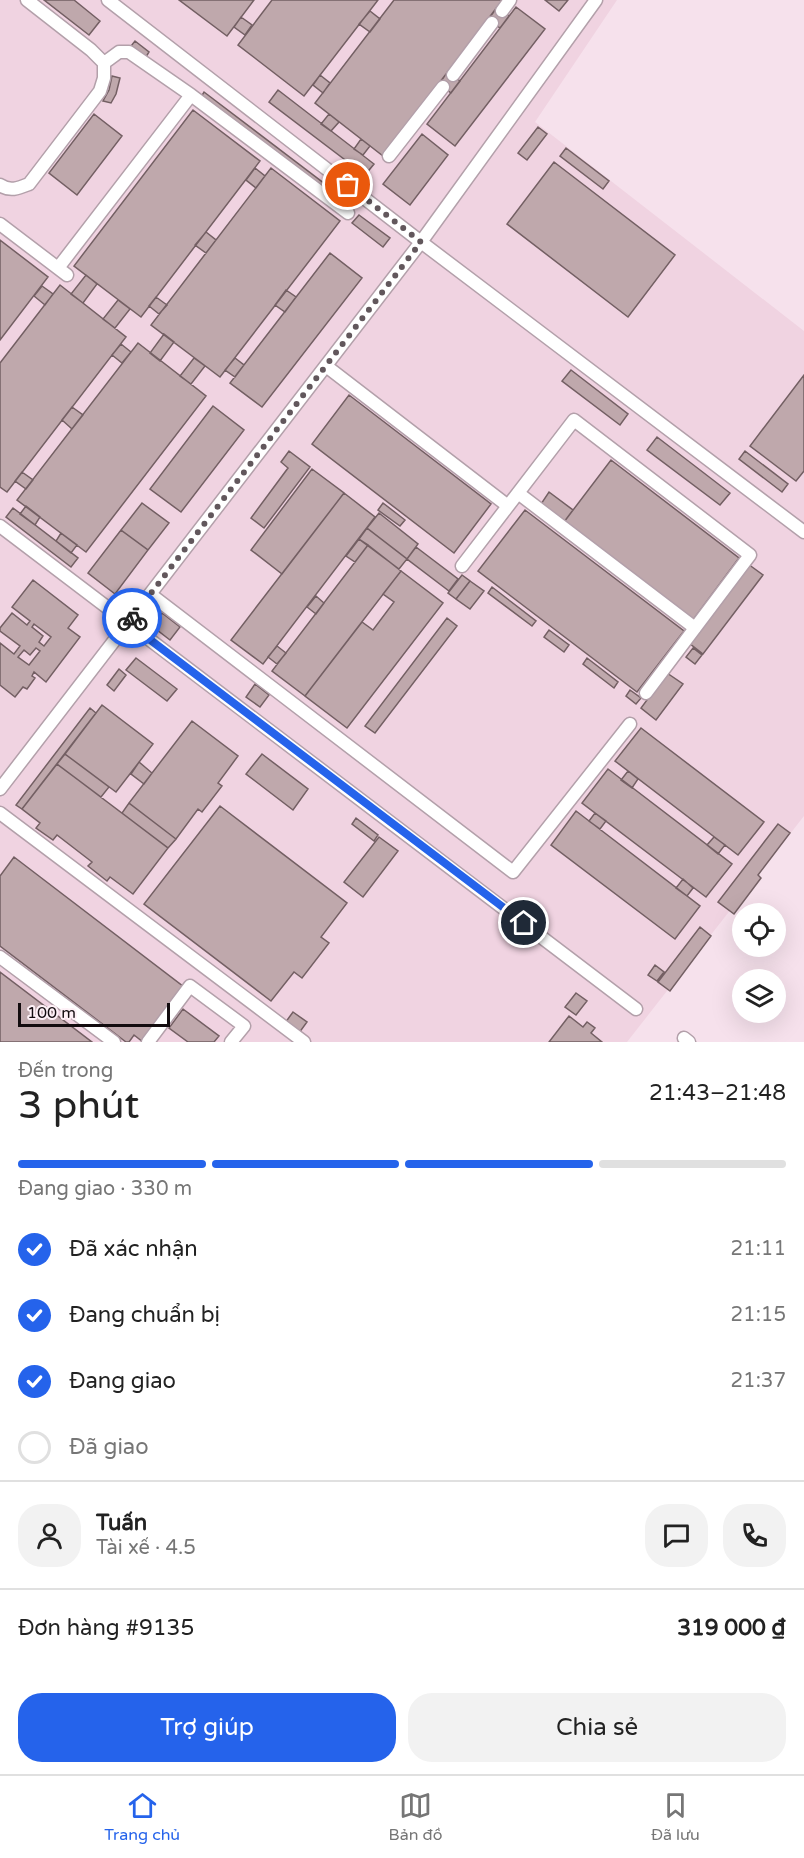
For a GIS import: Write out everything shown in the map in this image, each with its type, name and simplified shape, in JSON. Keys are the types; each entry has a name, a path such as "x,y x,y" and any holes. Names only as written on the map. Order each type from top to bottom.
{"lane":[{"path":"0,185 16,190 29,184 100,91 104,78 104,63 91,50 27,0"},
{"path":"108,0 421,242 804,532"},
{"path":"502,11 510,0"},
{"path":"0,789 421,242 596,0"},
{"path":"453,75 492,23"},
{"path":"104,63 119,52 129,51 348,213"},
{"path":"389,156 443,87"},
{"path":"0,224 63,271 191,95"},
{"path":"326,366 508,506"},
{"path":"462,566 574,420 750,555 646,693"},
{"path":"518,493 695,628"},
{"path":"0,526 636,1009"},
{"path":"150,594 513,872 630,724"},
{"path":"0,813 304,1042"},
{"path":"0,957 114,1042"},
{"path":"148,1042 190,986 243,1026 231,1042"}],"shaded area":[{"path":"0,0 617,0 535,122 804,331 804,816 736,903 732,903 732,908 627,1042 0,1042"}],"building":[{"path":"44,0 74,0 100,21 89,35"},
{"path":"179,0 254,0 227,36"},
{"path":"272,0 378,0 304,96 238,45"},
{"path":"394,0 503,0 383,156 315,103"},
{"path":"545,0 568,0 559,11"},
{"path":"497,7 509,16 500,28 488,19"},
{"path":"516,7 545,29 455,146 427,124"},
{"path":"370,11 380,19 370,32 359,24"},
{"path":"241,17 252,25 245,35 234,27"},
{"path":"135,41 149,52 146,57 131,46"},
{"path":"448,71 460,81 451,93 439,84"},
{"path":"320,75 330,83 323,93 313,85"},
{"path":"112,76 120,78 111,103 103,101 109,90"},
{"path":"278,90 374,164 365,175 269,102"},
{"path":"204,92 342,197 338,202 201,97"},
{"path":"193,110 260,161 141,317 74,266"},
{"path":"94,114 122,136 77,195 49,173"},
{"path":"329,114 339,122 331,131 321,124"},
{"path":"538,127 547,134 527,160 518,153"},
{"path":"422,134 448,155 410,205 383,184"},
{"path":"361,139 370,146 363,155 354,149"},
{"path":"566,148 609,181 603,189 560,156"},
{"path":"554,162 675,255 628,317 507,224"},
{"path":"255,168 265,176 256,188 246,180"},
{"path":"271,168 340,221 220,377 151,325"},
{"path":"359,215 390,238 383,247 352,223"},
{"path":"206,232 216,240 206,253 195,245"},
{"path":"0,240 48,277 0,340"},
{"path":"330,253 362,278 262,407 230,383"},
{"path":"86,275 97,284 83,303 71,294"},
{"path":"60,285 126,337 7,492 0,487 0,363"},
{"path":"42,286 53,294 45,305 34,296"},
{"path":"286,290 296,297 285,312 275,305"},
{"path":"156,297 167,305 159,314 149,306"},
{"path":"118,300 130,309 115,328 103,319"},
{"path":"164,334 174,342 160,361 150,353"},
{"path":"138,343 206,396 86,552 17,500"},
{"path":"121,344 131,352 122,363 112,355"},
{"path":"194,358 205,366 191,384 180,376"},
{"path":"235,358 244,365 235,377 225,370"},
{"path":"571,370 628,414 620,425 562,381"},
{"path":"804,375 804,471 796,481 750,446"},
{"path":"349,395 491,504 454,553 312,444"},
{"path":"213,406 244,430 181,512 150,489"},
{"path":"72,407 83,415 72,429 62,420"},
{"path":"657,437 730,493 720,505 647,450"},
{"path":"289,451 310,467 264,528 251,518 288,468 281,462"},
{"path":"745,451 788,484 782,492 739,459"},
{"path":"611,460 739,558 693,620 564,522"},
{"path":"312,469 344,493 282,574 251,550"},
{"path":"22,472 33,480 26,489 15,481"},
{"path":"549,492 573,510 564,522 541,504"},
{"path":"344,493 375,517 263,664 231,640"},
{"path":"142,503 169,523 148,550 121,530"},
{"path":"383,503 405,520 400,526 378,510"},
{"path":"26,506 40,517 35,525 20,514"},
{"path":"13,508 78,558 71,567 6,517"},
{"path":"525,510 684,631 637,692 478,571"},
{"path":"379,513 418,544 407,559 367,528"},
{"path":"367,528 407,559 399,569 359,539"},
{"path":"121,530 148,550 115,594 88,573"},
{"path":"61,533 77,545 71,553 56,541"},
{"path":"359,539 368,545 355,562 346,556"},
{"path":"368,545 401,571 305,696 272,671"},
{"path":"416,547 458,579 449,591 407,559"},
{"path":"748,564 763,575 703,654 689,643"},
{"path":"401,571 443,603 347,728 305,696 362,622 373,630 394,602 383,594"},
{"path":"462,575 470,581 456,599 448,593"},
{"path":"33,580 78,615 68,628 80,637 46,682 34,672 32,676 35,678 27,689 23,687 15,697 0,685 0,643 14,654 20,646 0,631 0,628 12,613 27,625 30,621 12,607","holes":["34,624 51,637 44,646 39,642 43,636 32,627","36,648 40,651 29,665 18,657 24,650 30,655"]},
{"path":"470,581 484,591 470,609 456,599"},
{"path":"492,587 536,621 532,626 488,593"},
{"path":"316,596 324,603 316,614 307,607"},
{"path":"162,613 180,627 170,640 152,626"},
{"path":"447,618 457,626 375,733 365,726"},
{"path":"549,630 569,645 564,652 544,637"},
{"path":"277,646 286,653 277,664 268,657"},
{"path":"693,648 702,655 695,664 686,657"},
{"path":"136,658 177,689 167,701 126,670"},
{"path":"587,658 618,682 614,688 583,664"},
{"path":"119,669 126,675 114,691 107,685"},
{"path":"667,673 683,684 656,720 641,708"},
{"path":"255,684 269,695 260,707 246,697"},
{"path":"630,690 641,698 636,704 626,696"},
{"path":"102,705 153,744 116,792 65,754"},
{"path":"90,708 96,713 22,809 16,805"},
{"path":"192,721 238,756 218,783 222,786 202,812 198,809 176,839 129,803"},
{"path":"641,728 764,822 738,855 615,761"},
{"path":"65,754 109,787 101,797 57,764"},
{"path":"262,754 308,789 293,810 246,774"},
{"path":"139,762 152,773 144,784 131,774"},
{"path":"57,764 168,848 133,894 110,877 107,881 88,866 92,862 57,835 53,840 36,828 40,823 22,809"},
{"path":"608,769 732,864 706,897 582,803"},
{"path":"628,771 638,779 632,788 621,780"},
{"path":"129,803 176,839 168,848 122,813"},
{"path":"220,806 347,903 321,937 329,943 302,978 294,972 271,1001 144,904"},
{"path":"576,811 700,906 675,939 551,845"},
{"path":"595,813 606,821 600,829 589,821"},
{"path":"356,818 378,835 374,841 352,824"},
{"path":"778,824 790,833 758,875 761,878 742,903 732,903 732,912 718,902"},
{"path":"379,837 398,851 363,897 344,882"},
{"path":"714,837 725,845 718,854 707,845"},
{"path":"14,857 184,987 143,1042 134,1035 129,1042 126,1042 0,946 0,876"},
{"path":"683,879 693,888 687,896 676,888"},
{"path":"700,927 711,936 670,991 658,982"},
{"path":"655,965 664,972 657,981 648,975"},
{"path":"0,972 92,1042 0,1042"},
{"path":"576,993 587,1001 576,1015 565,1007"},
{"path":"183,1009 219,1036 214,1042 188,1042 169,1028"},
{"path":"293,1012 307,1022 299,1033 285,1023"},
{"path":"569,1016 583,1027 587,1022 595,1028 591,1033 602,1042 549,1042"}],"way so far":[{"path":"132,618 421,242 348,185"}],"route":[{"path":"132,618 128,623 524,923"}]}
